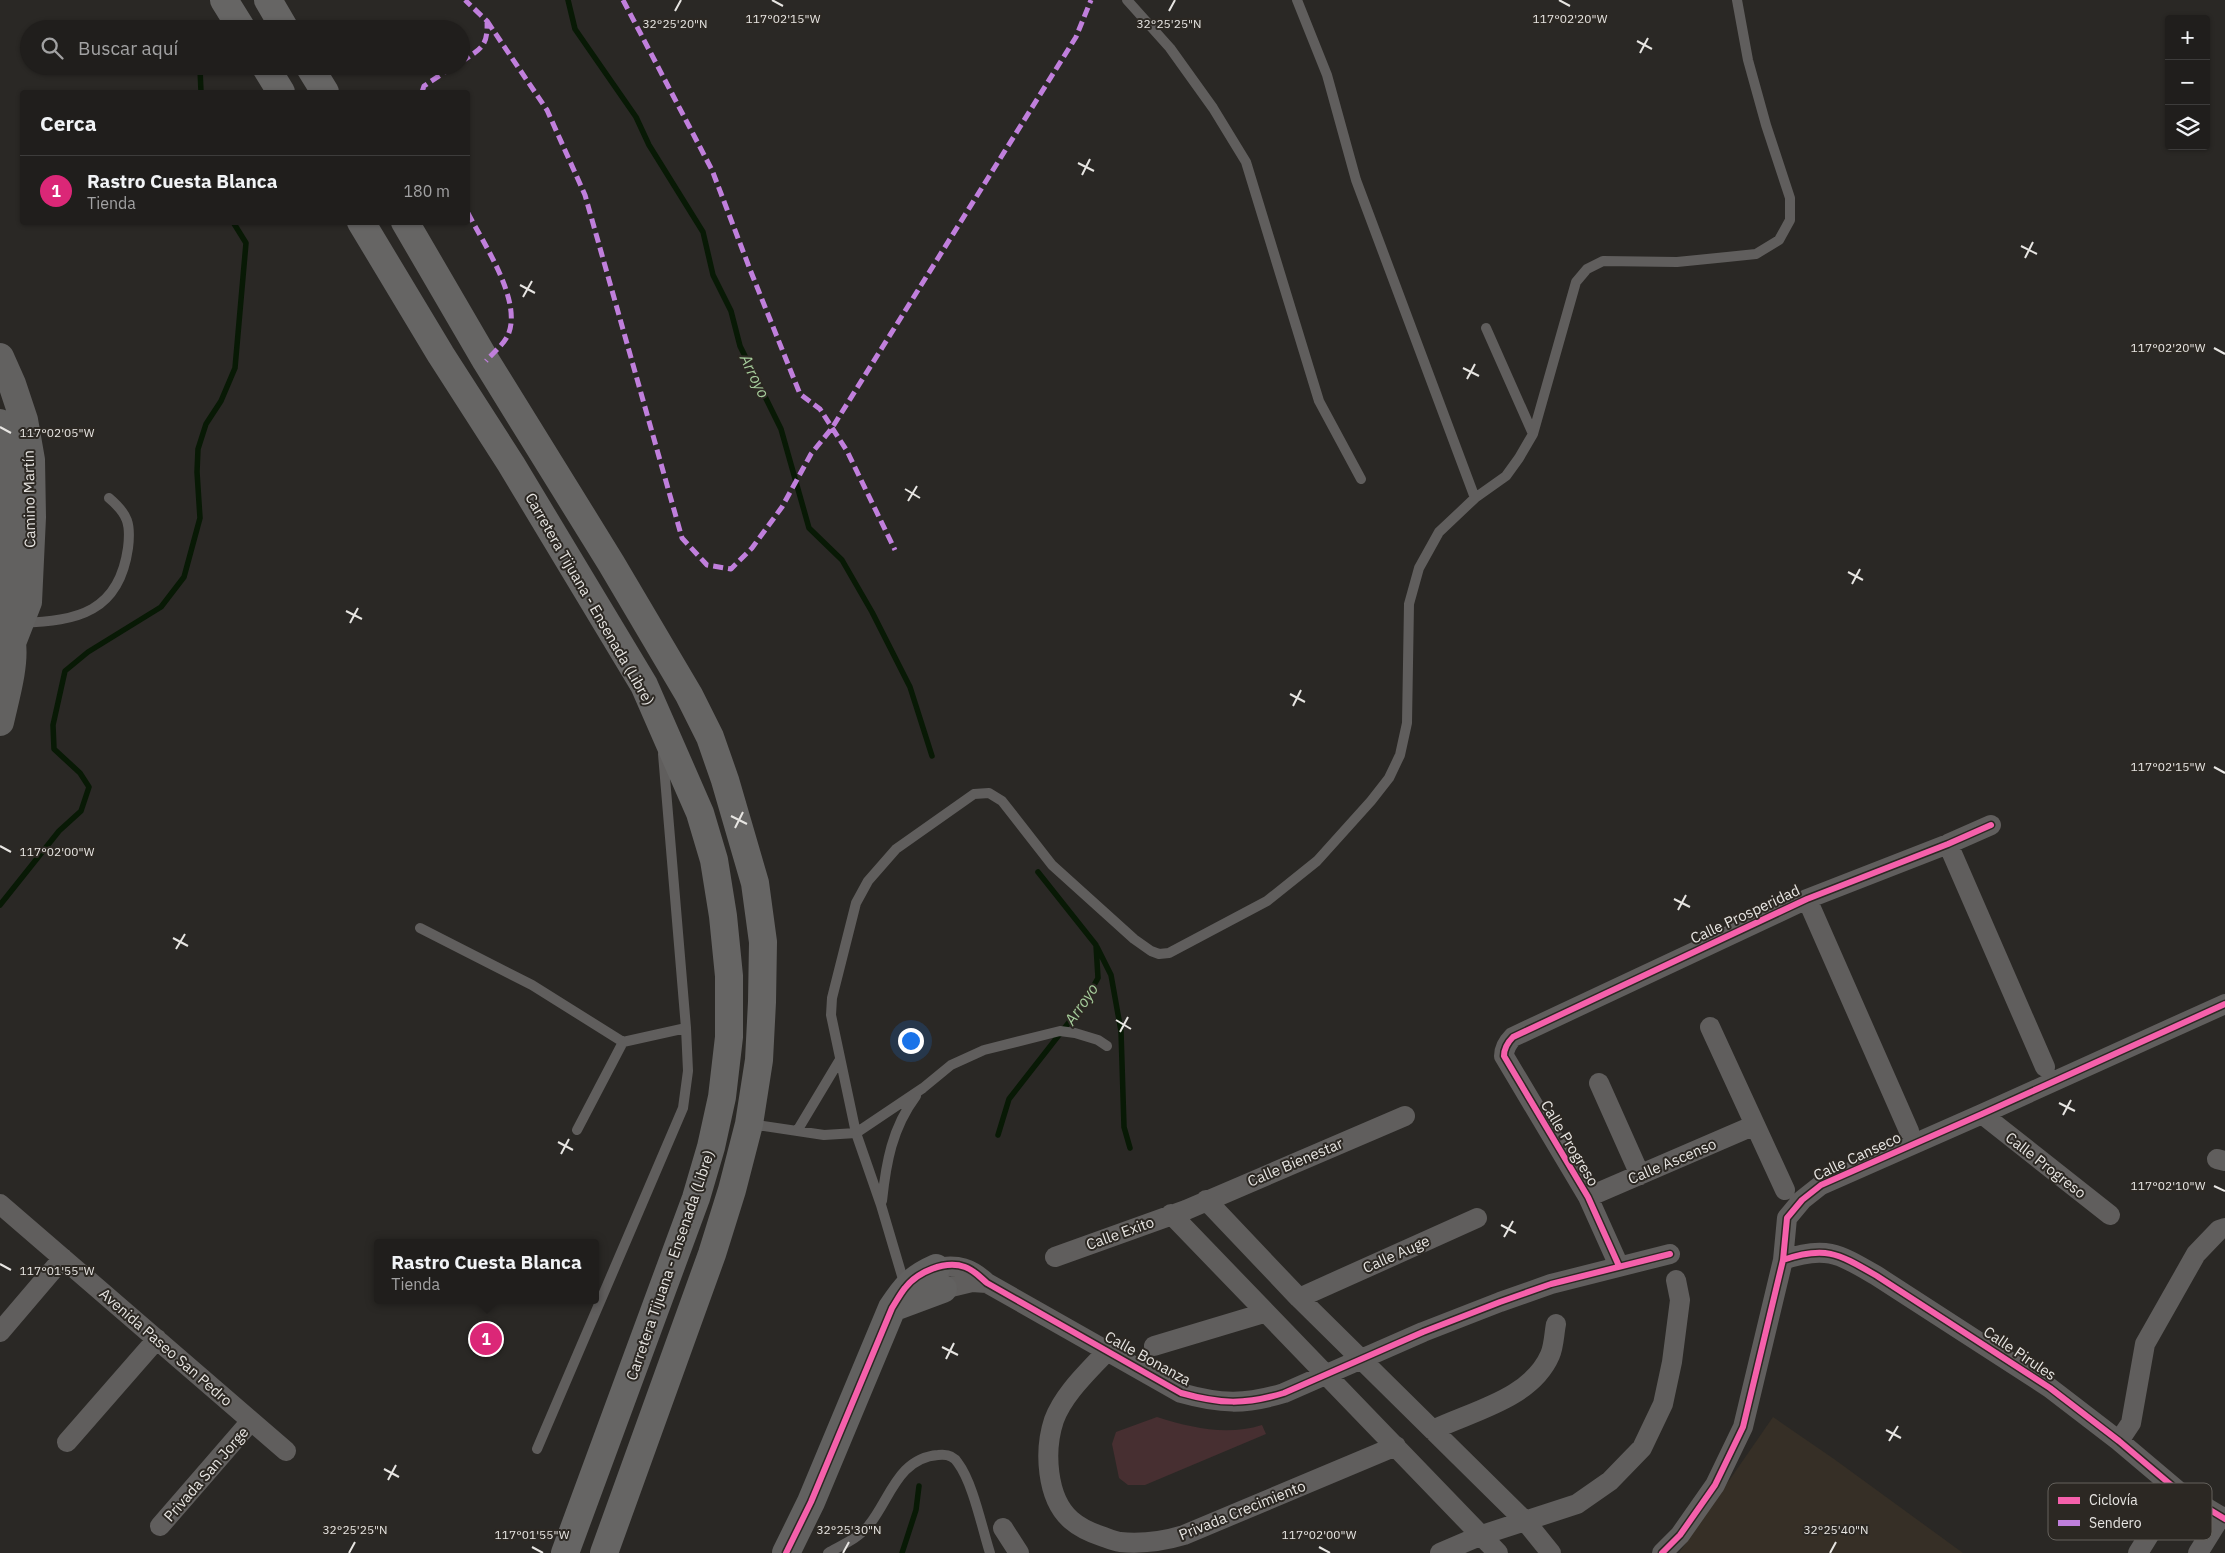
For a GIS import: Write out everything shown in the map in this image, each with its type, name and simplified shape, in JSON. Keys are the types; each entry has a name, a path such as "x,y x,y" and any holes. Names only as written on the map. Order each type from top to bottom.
{"highway":[{"path":"224,0 236,20"},
{"path":"268,0 280,20"},
{"path":"271,75 280,90"},
{"path":"315,75 324,90"},
{"name":"Carretera Tijuana - Ensenada (Libre)","path":"363,225 441,355 511,464 644,685 700,813 714,860 723,916 729,976 729,1037 722,1097 711,1148 696,1198 565,1553"},
{"path":"407,225 486,361 616,571 689,695 710,737 740,824 755,883 763,942 762,1002 759,1050 749,1124 732,1190 712,1254 604,1553"}],"street":[{"name":"Camino Martín","path":"0,357 12,384 24,420 31,460 32,518 28,602 13,630 9,675 0,722"},
{"name":"Camino Martín","path":"0,423 8,495 3,601 13,630"},
{"name":"Calle Prosperidad","path":"1513,1037 1807,899 1948,844 1991,825"},
{"path":"1948,844 2045,1067"},
{"path":"1807,899 1909,1131"},
{"name":"Calle Canseco","path":"1662,1553 1680,1535 1715,1485 1743,1427 1782,1260 1787,1218 1802,1200 1821,1184 1982,1114 2225,1004"},
{"path":"1710,1027 1785,1190"},
{"name":"Calle Progreso","path":"1513,1037 1504,1049 1504,1056 1588,1197 1620,1266"},
{"path":"1599,1083 1640,1175"},
{"name":"Calle Progreso","path":"1982,1114 2110,1216"},
{"name":"Calle Bienestar","path":"1178,1212 1406,1116"},
{"name":"Calle Ascenso","path":"1588,1197 1755,1125"},
{"path":"1206,1200 1306,1295 1362,1360 1526,1522 1551,1553"},
{"name":"Avenida Paseo San Pedro","path":"0,1204 286,1451"},
{"path":"1178,1212 1264,1313 1396,1446 1498,1553"},
{"name":"Calle Exito","path":"1055,1257 1178,1212"},
{"name":"Calle Auge","path":"1306,1295 1477,1218"},
{"path":"2119,1441 2131,1423 2145,1344 2196,1254 2223,1230"},
{"name":"Calle Pirules","path":"1782,1260 1804,1253 1826,1252 1852,1262 1961,1329 2050,1388 2119,1441 2169,1483"},
{"name":"Calle Bonanza","path":"902,1299 939,1278 987,1283 1181,1393 1210,1401 1234,1403 1260,1400 1284,1393 1423,1332 1551,1284 1670,1254"},
{"path":"0,1332 63,1258"},
{"path":"1440,1553 1482,1535 1577,1504 1610,1481 1642,1448 1663,1404 1672,1362 1680,1300 1676,1280"},
{"path":"786,1553 811,1502 902,1299"},
{"path":"1154,1346 1264,1313"},
{"path":"1433,1430 1511,1396 1534,1379 1550,1354 1556,1324"},
{"path":"68,1442 157,1340"},
{"name":"Privada Crecimiento","path":"1108,1350 1065,1399 1055,1419 1047,1450 1049,1475 1057,1499 1071,1520 1092,1533 1118,1542 1152,1541 1184,1535 1396,1446"},
{"name":"Privada San Jorge","path":"160,1526 251,1421"},
{"name":"Calle Pirules","path":"2212,1511 2223,1517"},
{"path":"2212,1533 2223,1517"},
{"path":"1003,1528 1020,1553"},
{"path":"2138,1553 2146,1540"},
{"path":"2198,1553 2207,1540"}],"lane":[{"path":"1127,0 1170,48 1213,108 1246,162 1320,401 1362,479"},
{"path":"1297,0 1327,74 1356,180 1475,498"},
{"path":"902,1299 881,1205 856,1133 839,1061 831,1015 832,998 856,903 868,881 896,849 974,794 989,793 1002,801 1052,865 1134,939 1159,954 1168,953 1268,901 1317,861 1371,801 1389,778 1400,755 1407,723 1409,604 1418,568 1439,532 1475,498 1506,476 1519,458 1532,434 1576,282 1587,269 1603,261 1677,262 1756,254 1779,240 1790,220 1790,198 1748,60 1737,0"},
{"path":"1486,328 1532,434"},
{"path":"13,630 55,622 86,612 109,597 118,584 126,562 130,534 128,520 120,508 109,498"},
{"path":"537,1449 683,1108 688,1071 686,1028 661,722"},
{"path":"420,928 532,985 623,1042 686,1028"},
{"path":"749,1124 824,1135 856,1133 924,1088 951,1065 984,1050 1060,1031 1075,1033 1098,1040 1107,1046"},
{"path":"577,1130 623,1042"},
{"path":"797,1131 839,1061"},
{"path":"881,1205 886,1163 894,1134 905,1110 924,1088"},
{"path":"828,1553 856,1536 869,1525 893,1485 906,1469 919,1460 932,1455 945,1454 958,1461 966,1478 990,1553"}],"shaded area":[{"path":"1157,1417 1196,1427 1223,1430 1236,1430 1262,1425 1266,1434 1145,1485 1128,1485 1119,1478 1112,1444 1116,1432"},
{"path":"1773,1417 1834,1459 1963,1553 1679,1553"}],"waterway":[{"name":"Arroyo","path":"568,0 575,29 636,117 649,145 703,232 713,275 731,311 740,346 781,429 809,528 842,560 872,612 910,687 932,756"},
{"path":"200,75 201,90"},
{"path":"0,905 59,831 81,811 89,787 80,773 54,749 53,725 65,671 88,652 161,607 184,577 200,518 197,472 198,449 206,424 221,401 235,368 246,243 235,225"},
{"name":"Arroyo","path":"998,1135 1009,1099 1084,1003 1098,978 1096,945 1038,872"},
{"path":"1097,947 1111,975 1121,1031 1124,1127 1130,1148"},
{"name":"Arroyo","path":"902,1553 916,1510 919,1486"}],"marked path":[{"path":"465,0 487,21 485,41 470,56"},
{"path":"623,0 712,170 800,394 820,409 847,451 895,550"},
{"path":"487,21 547,110 585,195 682,538 707,565 731,569 752,548 782,507 811,454 832,428 1076,37 1091,0"},
{"path":"423,90 424,86 440,75"},
{"path":"470,217 499,272 510,306 511,321 508,335 486,361"}],"cycle path":[{"path":"1619,1266 1588,1197 1504,1056 1505,1048 1509,1041 1513,1037 1807,899 1948,844 1991,825"},
{"path":"1662,1553 1680,1535 1715,1485 1743,1427 1783,1260 1787,1218 1802,1200 1821,1185 2225,1004"},
{"path":"1783,1260 1810,1253 1832,1254 1842,1257 1877,1276 2050,1388 2119,1441 2169,1483"},
{"path":"786,1553 811,1502 892,1308 910,1282 924,1272 940,1266 957,1265 968,1268 987,1283 1181,1393 1232,1402 1257,1400 1284,1393 1423,1332 1551,1284 1670,1254"},
{"path":"2212,1511 2225,1519"}],"place":[{"name":"Rastro Cuesta Blanca","path":"486,1339"}]}
